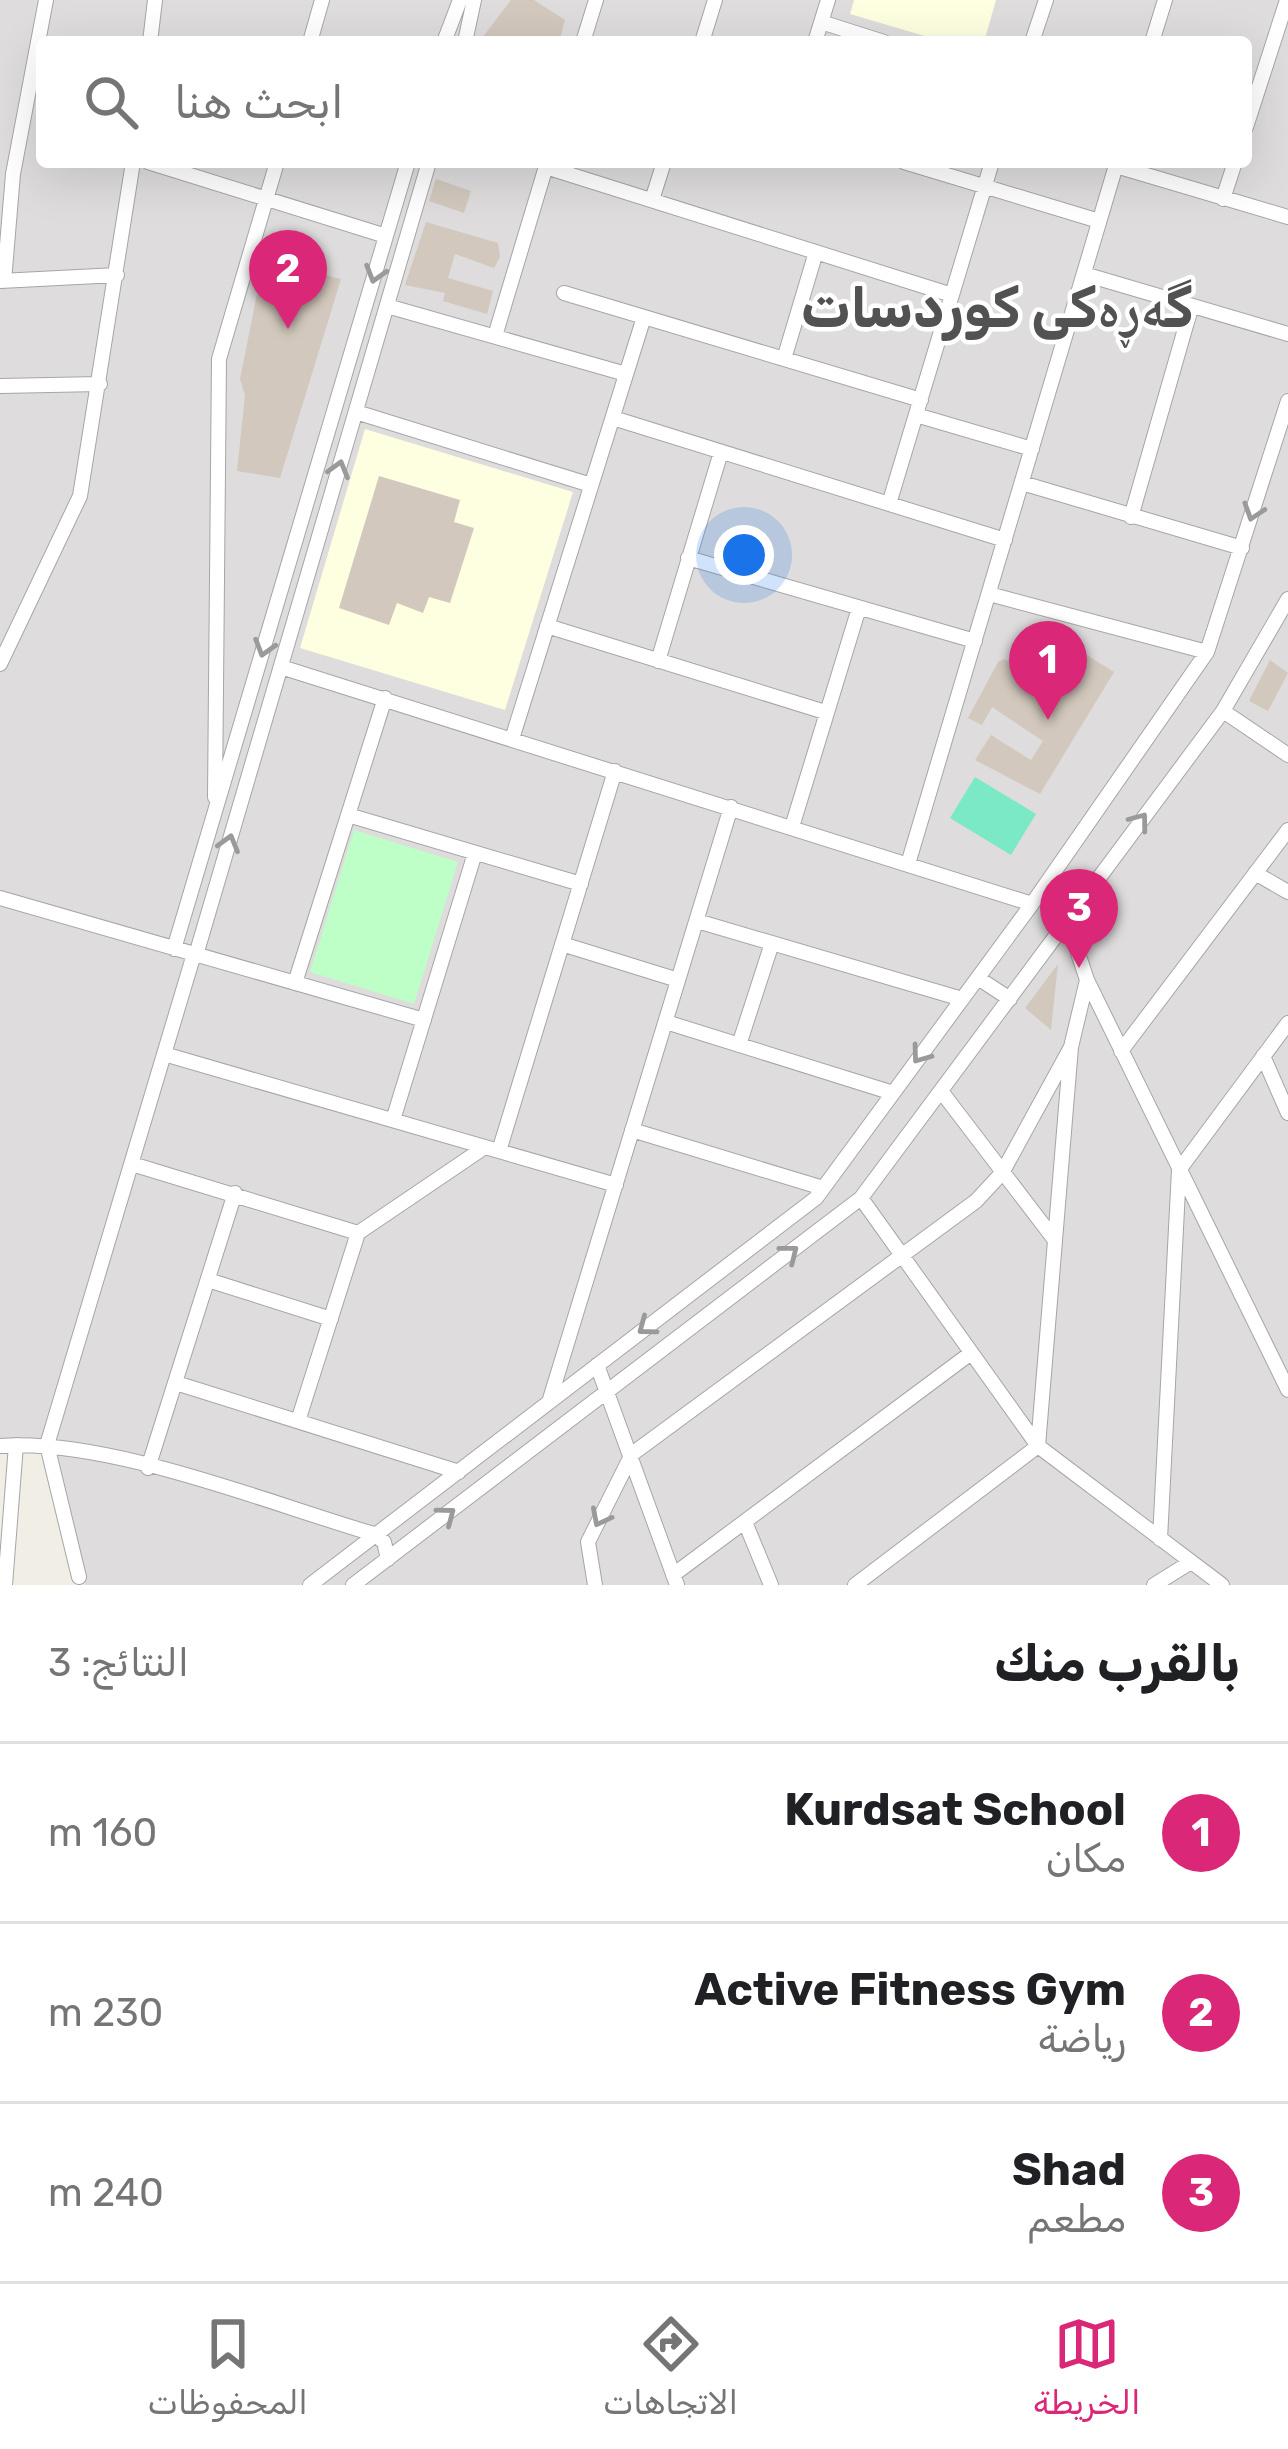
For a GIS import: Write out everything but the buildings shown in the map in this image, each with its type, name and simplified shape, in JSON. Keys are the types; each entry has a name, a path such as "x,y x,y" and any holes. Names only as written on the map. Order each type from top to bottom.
{"street":[{"path":"42,36 46,0"},
{"path":"151,36 155,0"},
{"path":"312,36 322,0"},
{"path":"447,36 460,0"},
{"path":"466,36 474,0"},
{"path":"585,36 596,0"},
{"path":"704,36 715,0"},
{"path":"817,36 828,0"},
{"path":"1034,36 1046,0"},
{"path":"1154,36 1165,0"},
{"path":"1252,109 1287,0"},
{"path":"821,22 865,36"},
{"path":"36,82 7,173 2,281 117,275"},
{"path":"0,664 80,496 132,168"},
{"path":"168,168 386,236"},
{"path":"216,811 220,359 275,168"},
{"path":"174,949 406,168"},
{"path":"79,1577 47,1445 428,168"},
{"path":"495,337 546,168"},
{"path":"559,168 952,295"},
{"path":"652,200 662,168"},
{"path":"924,168 1100,221"},
{"path":"889,504 990,168"},
{"path":"908,864 1115,168"},
{"path":"1128,168 1288,217"},
{"path":"1223,199 1233,168"},
{"path":"784,359 816,252"},
{"path":"1084,274 1288,334"},
{"path":"564,293 784,359 1032,449"},
{"path":"387,306 626,374"},
{"path":"1131,517 1191,308"},
{"path":"512,739 644,317"},
{"path":"0,386 100,384"},
{"path":"310,1585 823,1188 1032,904 1207,652 1288,400"},
{"path":"356,412 591,485"},
{"path":"613,418 1005,540"},
{"path":"658,661 721,452"},
{"path":"1022,483 1242,548"},
{"path":"688,558 974,641"},
{"path":"989,594 1207,652"},
{"path":"353,1585 861,1198 1223,712 1288,600"},
{"path":"792,827 859,608"},
{"path":"548,626 825,712"},
{"path":"281,667 1032,904"},
{"path":"295,983 385,698"},
{"path":"1223,712 1288,754"},
{"path":"298,1421 358,1233 492,1149 615,771"},
{"path":"550,1401 731,807"},
{"path":"347,814 581,884"},
{"path":"1121,1051 1288,830"},
{"path":"393,1120 475,853"},
{"path":"1255,873 1288,892"},
{"path":"0,898 424,1020"},
{"path":"1066,917 1121,1051 1288,1390"},
{"path":"697,921 962,999"},
{"path":"739,1045 772,943"},
{"path":"562,944 678,980"},
{"path":"978,978 1010,999"},
{"path":"855,1585 1038,1446 1071,1047 1088,980"},
{"path":"666,1022 893,1093"},
{"path":"1160,1539 1179,1170 1288,1023"},
{"path":"596,1585 588,1542 632,1454 899,1252 976,1201 1002,1174 1071,1047"},
{"path":"164,1054 616,1185"},
{"path":"1263,1056 1288,1113"},
{"path":"941,1091 1054,1240"},
{"path":"632,1130 823,1188"},
{"path":"132,1164 358,1233"},
{"path":"148,1468 235,1193"},
{"path":"861,1198 1038,1446 1222,1585"},
{"path":"208,1280 331,1319"},
{"path":"597,1365 675,1580 971,1353"},
{"path":"176,1383 459,1472"},
{"path":"5,1585 8,1446 47,1445 148,1468 374,1534 384,1542 388,1559"},
{"path":"745,1522 771,1585"},
{"path":"1154,1585 1191,1562"}],"shaded area":[{"path":"0,0 1288,0 1288,1585 85,1585 47,1446 0,1448"},
{"path":"854,0 996,0 986,36 925,36 850,14"},
{"path":"365,429 573,492 505,710 300,648"}],"green space":[{"path":"975,777 1036,814 1011,855 950,818"},
{"path":"354,830 458,862 414,1004 310,972"}],"place":[{"name":"Active Fitness Gym","path":"288,329"},
{"name":"Kurdsat School","path":"1048,720"},
{"name":"Shad","path":"1079,968"}],"district":[{"name":"گەڕەکی کوردسات","path":"997,308"}]}
